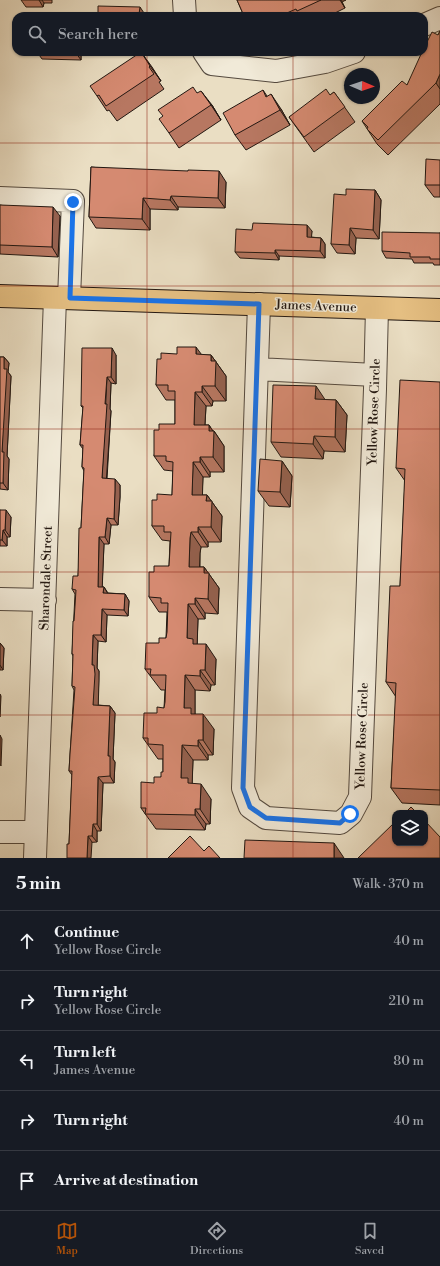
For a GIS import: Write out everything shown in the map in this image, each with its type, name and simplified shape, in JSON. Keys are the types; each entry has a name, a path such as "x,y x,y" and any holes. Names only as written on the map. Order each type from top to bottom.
{"main road":[{"name":"James Avenue","path":"0,296 440,310"}],"street":[{"path":"184,0 185,12"},
{"path":"428,23 440,18"},
{"path":"207,56 212,64 276,71 325,62 342,56"},
{"name":"Sharondale Street","path":"0,198 73,202 62,298 45,600 35,858"},
{"name":"Yellow Rose Circle","path":"259,304 243,788 250,807 266,818 340,823 350,814 360,797 376,375 377,308"},
{"path":"257,369 376,375"},
{"path":"0,599 45,600"},
{"path":"0,832 36,832"}],"building":[{"path":"237,0 321,0 297,11 296,9 289,12 242,12"},
{"path":"98,6 140,7 139,12 98,12"},
{"path":"440,31 440,74 436,83 378,140 367,129 368,127 362,121 402,81 407,85 420,56 428,56 428,40 432,32 438,35"},
{"path":"135,56 144,56 154,74 106,106 99,95 97,96 90,86"},
{"path":"193,87 197,93 201,91 211,105 169,133 159,119 163,116 158,110"},
{"path":"326,89 330,95 334,92 345,107 304,137 289,117"},
{"path":"263,90 266,97 271,94 280,110 235,135 223,113"},
{"path":"426,159 440,160 440,185 425,185"},
{"path":"91,167 219,171 218,198 171,196 170,200 143,198 142,219 89,217"},
{"path":"346,189 375,190 373,230 350,228 349,245 331,244 334,194 346,195"},
{"path":"0,205 53,207 52,247 0,245"},
{"path":"253,223 307,225 307,237 321,238 320,251 275,250 275,253 235,252 236,229 252,230"},
{"path":"382,232 440,233 440,259 430,259 430,257 410,257 410,253 382,251"},
{"path":"177,347 196,347 196,354 211,355 211,361 216,361 215,386 202,386 202,392 195,392 194,425 209,425 209,431 214,431 213,457 200,457 200,462 193,462 192,495 207,495 206,501 212,501 211,527 198,527 198,532 191,532 190,538 189,567 204,567 204,573 209,573 208,599 195,598 195,604 188,604 187,638 193,639 193,644 206,644 205,670 200,670 200,676 185,675 184,708 191,708 191,714 203,714 203,740 198,740 198,746 182,745 181,778 188,778 188,783 201,784 200,809 195,809 195,815 145,814 146,808 141,808 141,782 154,783 154,777 161,777 161,772 163,772 163,745 148,744 148,738 143,738 144,713 157,713 157,707 164,708 166,675 150,675 151,669 145,669 146,643 159,643 159,638 166,638 168,603 161,603 161,598 149,597 149,572 154,572 154,566 169,566 171,532 164,532 164,526 152,526 152,500 157,500 157,494 172,495 173,462 166,461 166,456 154,456 154,430 159,430 159,424 175,424 175,391 168,391 168,385 156,385 157,359 161,359 161,353 177,354"},
{"path":"82,348 112,348 111,377 107,377 105,404 107,404 102,478 115,479 114,519 107,518 105,537 99,537 98,587 104,587 103,593 125,594 124,610 102,609 101,635 93,635 92,665 94,665 95,674 93,705 110,706 108,756 110,756 110,776 98,777 97,824 93,824 92,836 88,836 87,858 67,858 72,771 69,771 75,687 72,686 72,654 76,590 72,589 73,576 78,576 79,528 81,528 84,468 82,467 83,445 80,445 83,406 81,406"},
{"path":"0,357 4,357 4,369 7,369 2,452 4,452 3,483 0,483"},
{"path":"400,380 440,382 440,790 391,788 396,683 386,682 390,586 400,586 405,469 396,468"},
{"path":"273,385 316,386 315,399 336,400 335,437 314,436 313,444 271,442"},
{"path":"260,459 282,461 280,492 258,491"},
{"path":"0,510 6,510 5,530 3,530 2,540 0,540"},
{"path":"428,824 440,837 440,858 358,858 392,825 392,846 428,846"},
{"path":"190,836 204,851 209,846 220,858 168,858"},
{"path":"245,840 334,843 334,858 244,858"}],"route":[{"path":"73,202 70,298 259,304 243,788 250,807 266,818 340,823 350,814"}]}
